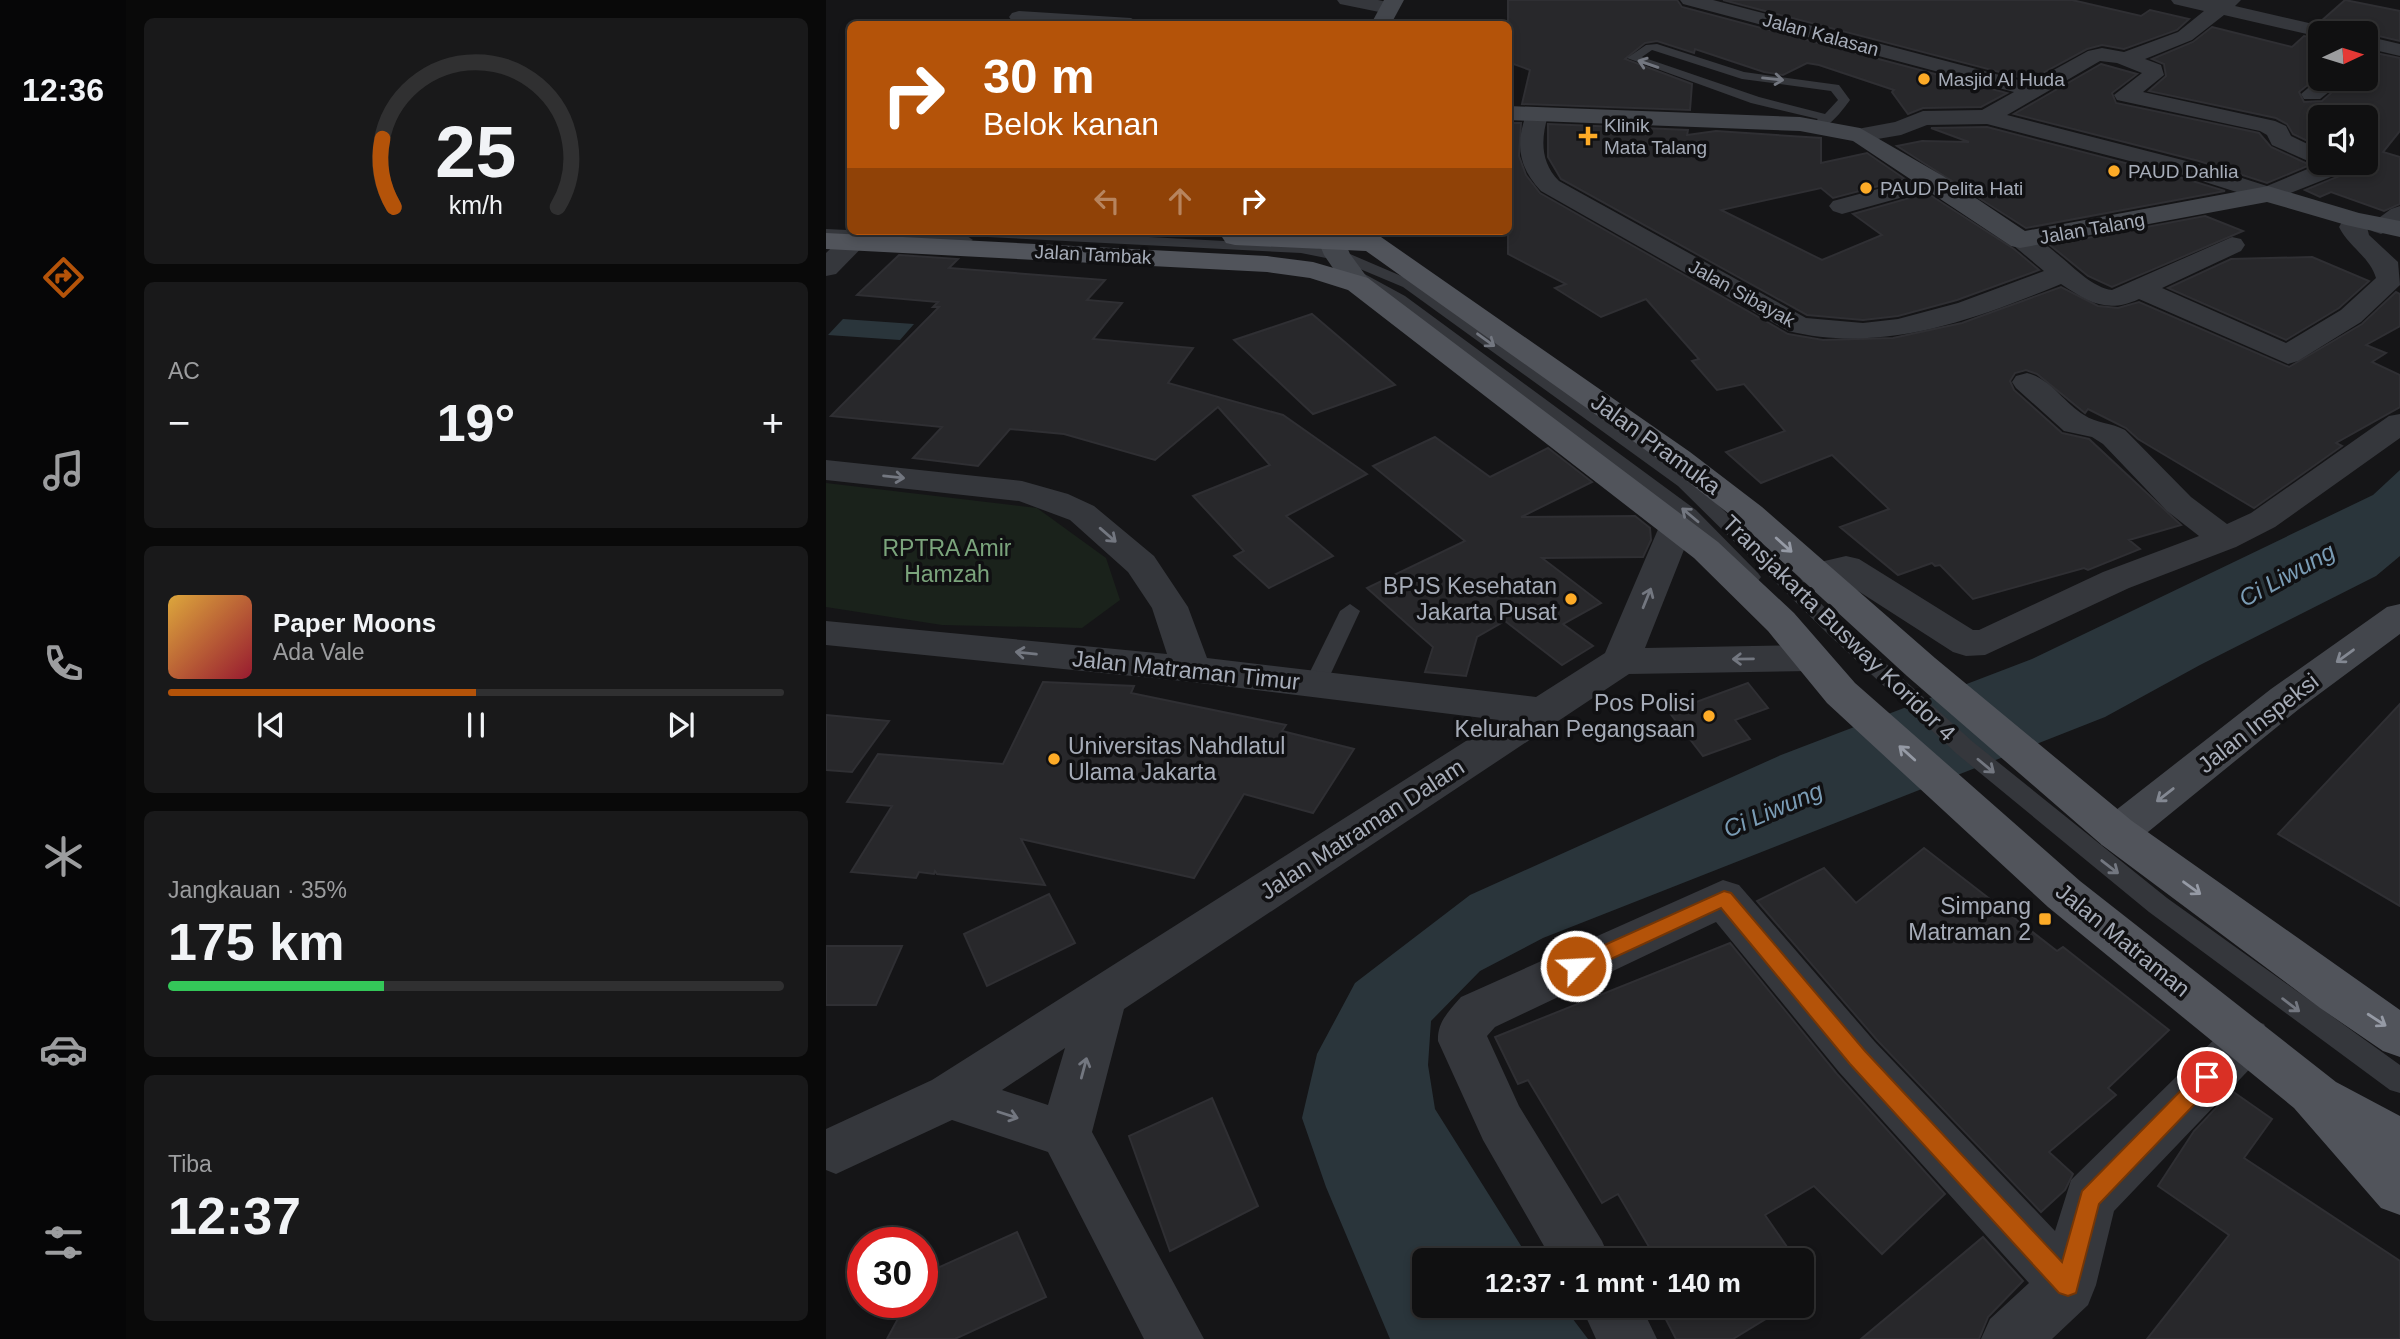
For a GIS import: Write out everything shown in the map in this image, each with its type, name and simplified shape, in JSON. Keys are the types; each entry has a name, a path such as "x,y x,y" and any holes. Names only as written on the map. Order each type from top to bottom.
{"main road":[{"name":"Jalan Tambak","path":"933,235 1313,270 1346,263 1367,237"},
{"name":"Jalan Tambak","path":"1191,235 1213,236 1346,263"},
{"path":"1213,236 1222,235"},
{"name":"Jalan Pramuka","path":"1367,237 1679,459 1750,513 1921,667 2066,812"},
{"path":"1346,263 1676,527 1754,594 1811,658"},
{"name":"Jalan Matraman","path":"1811,658 1841,693 2012,849 2312,1092 2400,1190"},
{"path":"2066,812 2118,833 2337,994 2400,1036"},
{"path":"2312,1092 2400,1143"}],"street":[{"path":"1347,0 1388,11"},
{"path":"1404,21 1415,0"},
{"name":"Jalan Kalasan","path":"1690,0 2034,91"},
{"path":"2181,0 2226,4 2308,27"},
{"path":"2127,58 2185,36 2226,4"},
{"path":"1022,15 1095,21"},
{"path":"1987,117 2096,54 2127,58 2154,72 2125,95 2267,126 2278,131 2280,140 2288,147 2308,154"},
{"name":"Jalan Talang","path":"1512,113 1822,122 1860,135 1934,181 2020,240 2268,194"},
{"name":"Jalan Sibayak","path":"1537,115 1531,131 1532,164 1550,186 1798,325 1811,329 1845,332 1933,320 1977,309 2063,273"},
{"name":"Jalan Talang","path":"1860,135 1901,128 1923,118 1987,117 2189,169 2355,220 2394,223"},
{"path":"2268,194 2315,175"},
{"path":"1842,206 1934,181"},
{"path":"2141,289 2288,355 2351,316 2390,280 2385,262 2358,239 2352,227 2355,220"},
{"path":"826,268 840,227"},
{"path":"2020,240 2063,273 2105,299 2126,297 2216,250 2232,245"},
{"path":"2027,382 2075,424 2102,430 2114,437 2179,504 2224,539"},
{"path":"1816,574 1846,567 1966,643 1985,642 2116,580 2224,539 2263,520 2400,423"},
{"path":"826,470 1022,491 1056,500 1082,513 1140,564 1170,607 1192,669"},
{"path":"1676,527 1620,661 1811,658"},
{"name":"Jalan Inspeksi","path":"2118,833 2285,699 2400,616"},
{"name":"Jalan Matraman Timur","path":"826,633 1192,669 1545,712"},
{"name":"Jalan Matraman Dalam","path":"829,1153 950,1096 1620,661"},
{"path":"1575,1248 1501,1123 1463,1041 1462,1031 1478,1012 1723,898 1857,1057 2068,1285"},
{"path":"1102,997 1066,1134 1175,1339"},
{"path":"2010,1339 2068,1285 2090,1198 2247,1039"},
{"path":"950,1096 1066,1134"},
{"path":"1616,1318 1628,1339"}],"lane":[{"path":"1650,47 1657,47 1742,75 1835,88 1844,100 1822,122 1694,79 1633,58 1650,47"},
{"path":"1694,79 1705,72 1706,64"},
{"name":"Transjakarta Busway Koridor 4","path":"1041,235 1262,245 1346,263 1408,284 1684,482 1880,672 2066,812 2179,921 2400,1081"},
{"name":"Transjakarta Busway Koridor 4","path":"1346,263 1400,299 1689,514 1749,574 1781,622"},
{"path":"1315,684 1349,611"}],"green space":[{"name":"RPTRA Amir Hamzah","path":"826,483 1037,508 1106,558 1120,600 1082,628 942,625 826,607"}],"water":[{"path":"843,319 914,324 900,340 828,335"},
{"name":"Ci Liwung","path":"2400,470 2400,556 2376,576 2200,665 2105,717 1543,938 1480,971 1431,1021 1428,1065 1435,1109 1522,1248 1412,1248 1412,1318 1572,1318 1588,1339 1390,1339 1326,1187 1302,1118 1317,1054 1355,983 1470,895 1781,755 2032,659 2373,495"}],"building":[{"path":"1508,0 1677,0 1682,7 2007,93 1981,107 1923,108 1908,114 1892,92 1894,90 1819,65 1807,63 1783,75 1764,72 1695,49 1694,53 1657,41 1645,43 1625,59 1692,84 1690,110 1522,104 1530,70 1512,63 1512,21 1508,21"},
{"path":"1723,0 2072,0 2141,16 2150,10 2189,19 2177,30 2124,49 2102,45 2087,49 2030,80"},
{"path":"2345,0 2400,11 2400,41 2378,36 2378,21 2321,21"},
{"path":"2212,27 2292,47 2304,36 2308,37 2308,85 2299,92 2304,102 2322,101 2333,91 2378,91 2378,53 2400,58 2400,131 2383,152 2400,157 2400,204 2384,211 2331,192 2320,197 2305,190 2342,175 2378,175 2378,105 2308,105 2308,141 2293,134 2287,124 2276,118 2149,91 2166,76 2164,64 2152,59 2193,42"},
{"path":"2101,64 2137,74 2112,93 2116,103 2259,133 2271,147 2308,166 2267,183 2199,161 2014,114"},
{"path":"1512,123 1521,123 1519,156 1526,175 1540,193 1788,334 1823,340 1893,338 1962,323 2061,287 2098,306 2118,308 2139,302 2289,367 2362,324 2396,292 2400,294 2400,326 2366,345 2386,353 2372,362 2400,375 2400,407 2336,443 2342,446 2254,508 2138,439 2126,428 2088,409 2085,413 2037,374 2026,370 2015,373 2010,381 2014,390 2062,433 2089,439 2181,525 2129,540 2140,549 2088,570 2084,568 1973,599 1940,565 1935,566 1932,563 1898,575 1840,527 1889,509 1832,455 1761,483 1726,452 1785,431 1744,384 1717,390 1692,361 1699,359 1646,299 1601,317 1555,288 1566,284 1508,254 1508,235 1512,235"},
{"path":"1548,124 1688,130 1687,135 1716,131 1821,138 1821,163 1867,153 1905,179 1833,198 1821,188 1721,210 1822,260 1882,235 1853,214 1927,193 2014,249 2039,270 1957,300 1898,316 1863,320 1807,315 1561,179 1548,157"},
{"path":"1987,127 2225,191 2026,228 1897,146 1922,141 1969,142 1931,128"},
{"path":"2205,216 2243,231 2112,287 2088,276 2050,245"},
{"path":"899,255 958,259 949,268 1105,280 1087,300 1122,303 1093,339 1193,348 1168,383 1283,415 1367,474 1286,516 1333,556 1269,588 1234,556 1244,551 1193,496 1270,465 1218,407 1155,460 1064,434 1010,429 978,466 913,458 942,427 831,416 939,307 933,307 938,302 857,295"},
{"path":"2312,257 2369,281 2339,308 2286,340 2168,288 2231,259"},
{"path":"1312,314 1395,385 1313,414 1234,340"},
{"path":"1435,437 1490,477 1548,448 1592,482 1521,517 1635,516 1650,528 1651,540 1643,557 1542,558 1601,603 1563,624 1593,646 1562,665 1505,621 1477,637 1466,676 1425,672 1433,647 1367,588 1465,541 1373,466"},
{"path":"1043,682 1134,686 1131,693 1286,725 1282,731 1354,749 1313,813 1244,794 1194,878 1021,839 1045,885 937,874 935,871 934,874 919,872 916,878 851,872 892,806 847,802 878,754 1003,764"},
{"name":"Pos Polisi Kelurahan Pegangsaan","path":"1748,683 1768,708 1735,720 1750,739 1703,756 1669,712"},
{"path":"2400,704 2400,906 2278,834"},
{"path":"826,715 889,721 852,772 826,770"},
{"path":"1924,848 2057,951 2063,947 2169,1030 2108,1088 2116,1095 2049,1152 2073,1174 2065,1190 2041,1212 1877,1040 1757,901 1824,868 1856,903"},
{"path":"1049,894 1075,943 987,986 964,934"},
{"path":"1730,943 1837,1074 1945,1194 1882,1254 1814,1186 1765,1215 1788,1248 1650,1248 1618,1194 1602,1203 1528,1080 1518,1084 1495,1037"},
{"path":"826,946 902,946 876,1005 826,1005"},
{"path":"2232,1091 2272,1119 2244,1158 2400,1261 2400,1339 2147,1339 2229,1235 2158,1186 2194,1131"},
{"path":"1212,1098 1258,1206 1170,1251 1129,1136"},
{"path":"1017,1232 1046,1297 955,1339 887,1339 898,1318 938,1318 938,1268"},
{"path":"1983,1237 2023,1281 1988,1317 1979,1339 1861,1339"},
{"path":"1665,1318 1767,1318 1733,1339 1676,1339"}],"place":[{"name":"Masjid Al Huda","path":"1924,79"},
{"name":"Klinik Mata Talang","path":"1588,136"},
{"name":"PAUD Dahlia","path":"2114,171"},
{"name":"PAUD Pelita Hati","path":"1866,188"},
{"name":"BPJS Kesehatan Jakarta Pusat","path":"1571,599"},
{"name":"Pos Polisi Kelurahan Pegangsaan","path":"1709,716"},
{"name":"Universitas Nahdlatul Ulama Jakarta","path":"1054,759"},
{"name":"Simpang Matraman 2","path":"2045,919"}],"route":[{"path":"1576,966 1724,898 1857,1057 2068,1285 2090,1198 2207,1077"}]}
